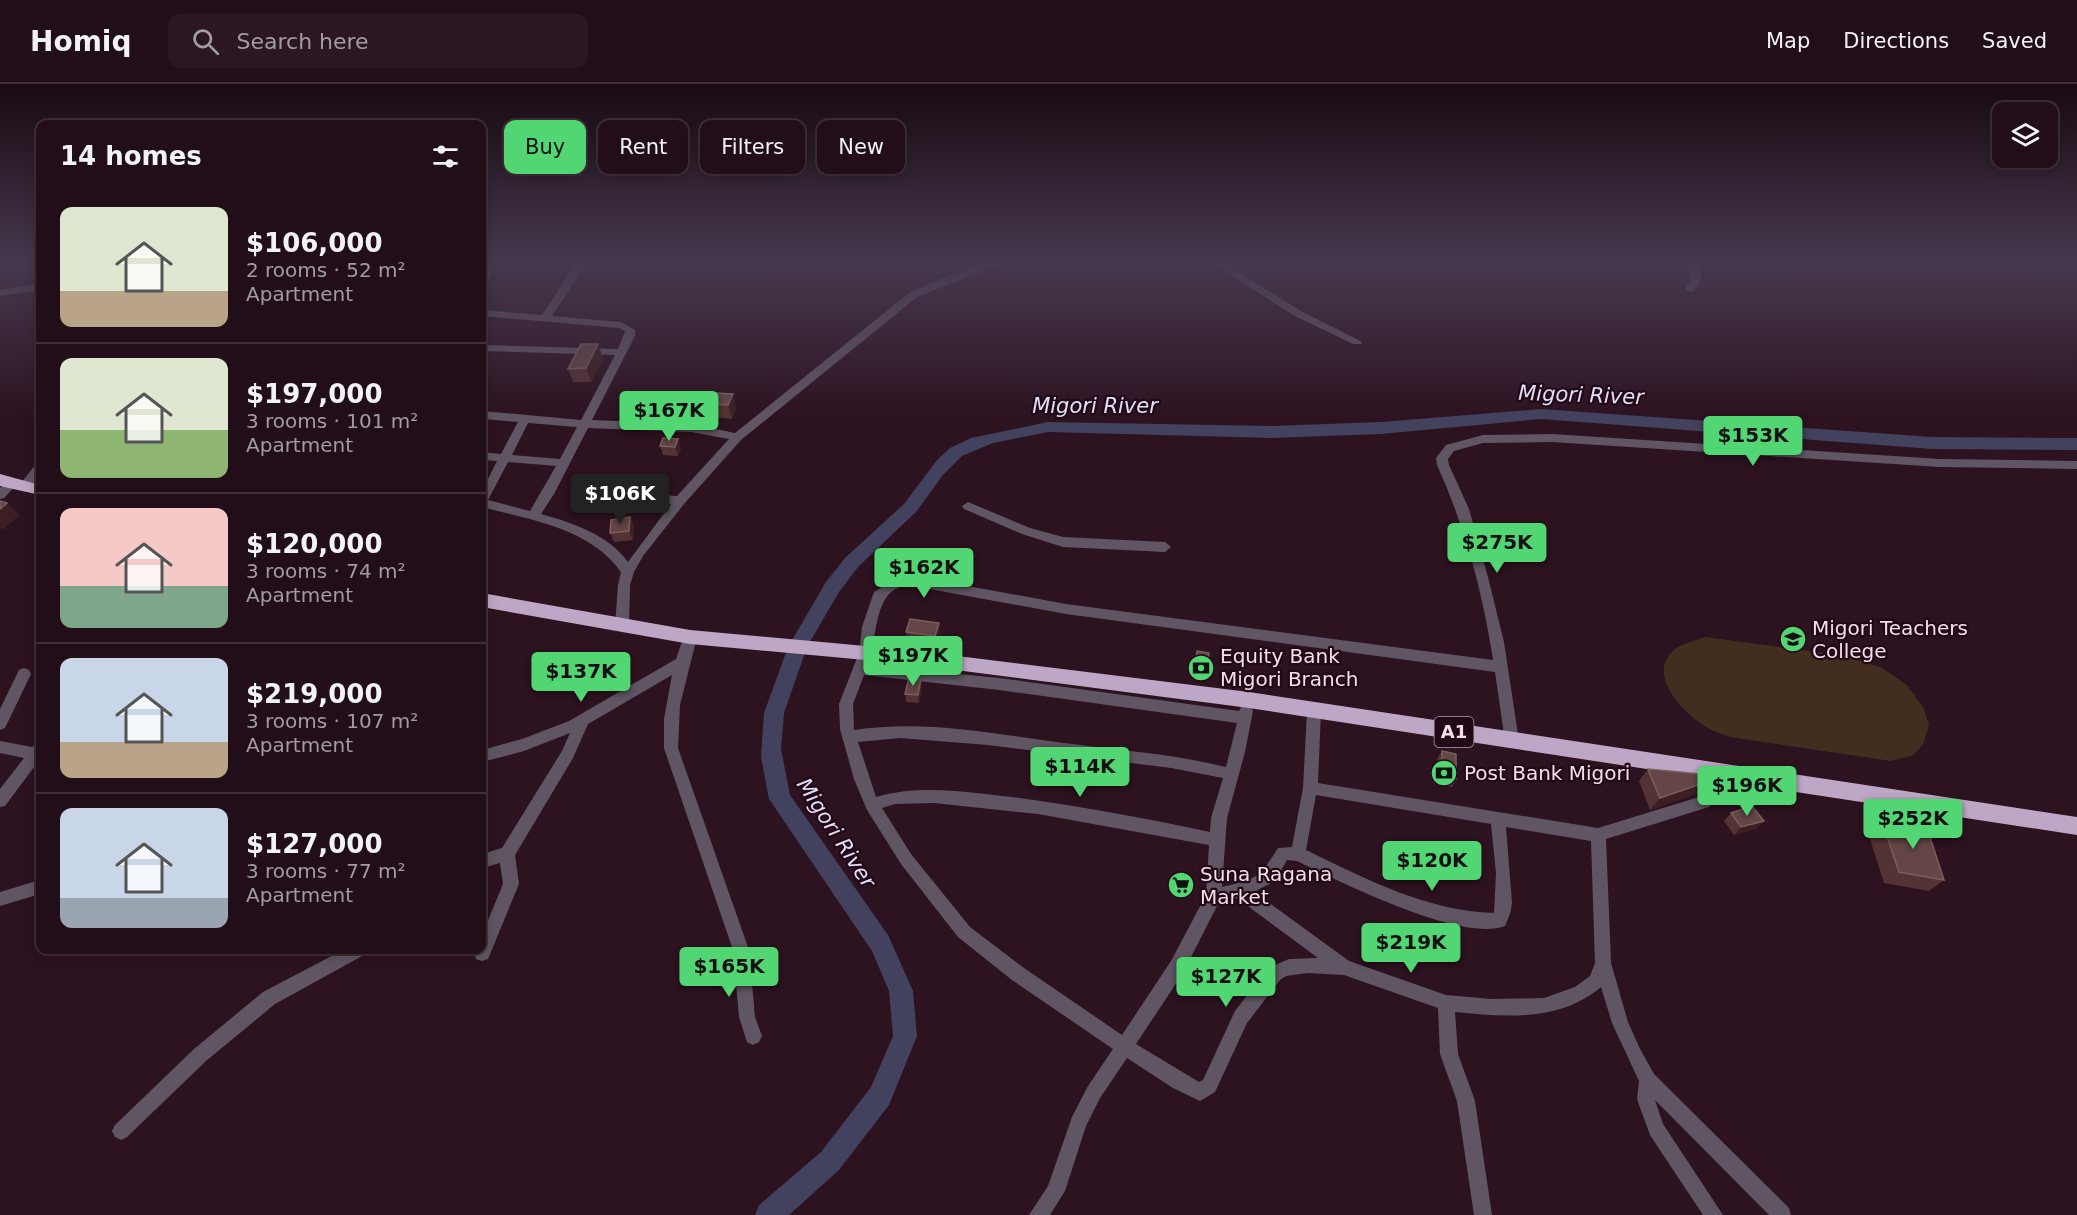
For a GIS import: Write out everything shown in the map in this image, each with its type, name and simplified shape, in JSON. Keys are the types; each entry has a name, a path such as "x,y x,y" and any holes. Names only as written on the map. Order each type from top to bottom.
{"highway":[{"name":"A1","path":"486,601 690,637 829,650 862,661 1246,709 1314,711 1725,771 1837,791 2077,826"}],"street":[{"path":"490,315 626,326 631,333 548,494 533,516"},
{"path":"544,320 547,315"},
{"path":"622,626 624,585 628,572 639,553 680,501 737,437 888,315"},
{"path":"1301,315 1357,342"},
{"path":"486,348 621,352"},
{"path":"486,415 691,428 737,437"},
{"path":"486,494 525,419"},
{"path":"1512,741 1501,667 1468,525 1443,465 1444,454 1459,445 1499,438 1579,438 1677,448 1940,463 2077,465"},
{"path":"486,456 563,463"},
{"path":"0,495 19,485 36,470"},
{"path":"596,493 680,501"},
{"path":"486,503 533,516 606,544 621,558 628,572"},
{"path":"968,506 1026,531 1063,542 1165,547"},
{"path":"1344,967 1290,967 1281,969 1275,974 1241,1017 1209,1086 1202,1091 1179,1082 1018,974 964,932 906,859 872,805 861,779 850,737 845,713 862,661 879,595 891,585 909,582 1066,609 1226,628 1501,667"},
{"path":"690,637 671,707 671,747 741,950 747,1017 753,1036"},
{"path":"486,755 524,745 582,721 657,674 682,662"},
{"path":"0,724 24,674"},
{"path":"1038,1215 1056,1191 1078,1123 1124,1045 1177,967 1214,896 1219,818 1246,709"},
{"path":"1298,854 1310,788 1314,711"},
{"path":"486,943 511,884 507,854 568,754 582,721"},
{"path":"850,737 890,733 961,737 1167,761 1231,774"},
{"path":"0,747 36,751"},
{"path":"0,801 36,754"},
{"path":"1310,788 1598,835 1704,802 1722,788 1725,771"},
{"path":"872,805 881,800 895,798 953,797 1167,829 1217,840"},
{"path":"1214,896 1239,890 1269,875 1283,853 1298,854 1412,904 1448,915 1498,921 1503,914 1503,893 1498,820"},
{"path":"1598,835 1602,963 1620,1023 1648,1080 1782,1215"},
{"path":"486,860 507,854"},
{"path":"0,899 36,888"},
{"path":"1239,890 1344,967 1446,1003 1500,1008 1544,1006 1580,994 1596,981 1602,963"},
{"path":"121,1131 200,1055 269,998 351,954"},
{"path":"1446,1003 1449,1054 1466,1101 1483,1215"},
{"path":"1648,1080 1646,1099 1656,1129 1714,1215"}],"shaded area":[{"path":"1705,637 1846,656 1882,668 1907,685 1923,707 1929,725 1923,744 1914,755 1891,761 1730,737 1711,729 1700,723 1681,706 1667,685 1664,674 1665,663 1674,650"}],"building":[{"path":"581,344 598,344 586,368 568,369"},
{"path":"698,392 733,394 728,405 710,404 706,412 690,409"},
{"path":"663,438 678,439 675,447 660,446"},
{"path":"0,501 7,503 0,509"},
{"path":"630,517 629,531 610,533 611,520"},
{"path":"910,619 939,623 935,636 906,632"},
{"path":"1197,651 1209,653 1207,669 1195,667"},
{"path":"909,678 921,679 918,695 905,694"},
{"path":"1442,751 1456,754 1456,779 1442,777"},
{"path":"1648,769 1710,775 1712,780 1660,798"},
{"path":"1752,806 1764,821 1741,827 1731,813"},
{"path":"1882,821 1927,828 1944,880 1899,872"}],"waterway":[{"name":"Migori River","path":"769,1215 830,1161 880,1096 905,1036 901,991 880,943 780,799 771,757 774,713 797,647 832,587 844,571 910,508 937,471 956,452 989,439 1048,427 1272,432 1381,428 1541,414 1932,443 2077,444"}],"place":[{"name":"Migori Teachers College","path":"1793,639"},
{"name":"Equity Bank Migori Branch","path":"1201,668"},
{"name":"Post Bank Migori","path":"1444,773"},
{"name":"Suna Ragana Market","path":"1181,885"}]}
